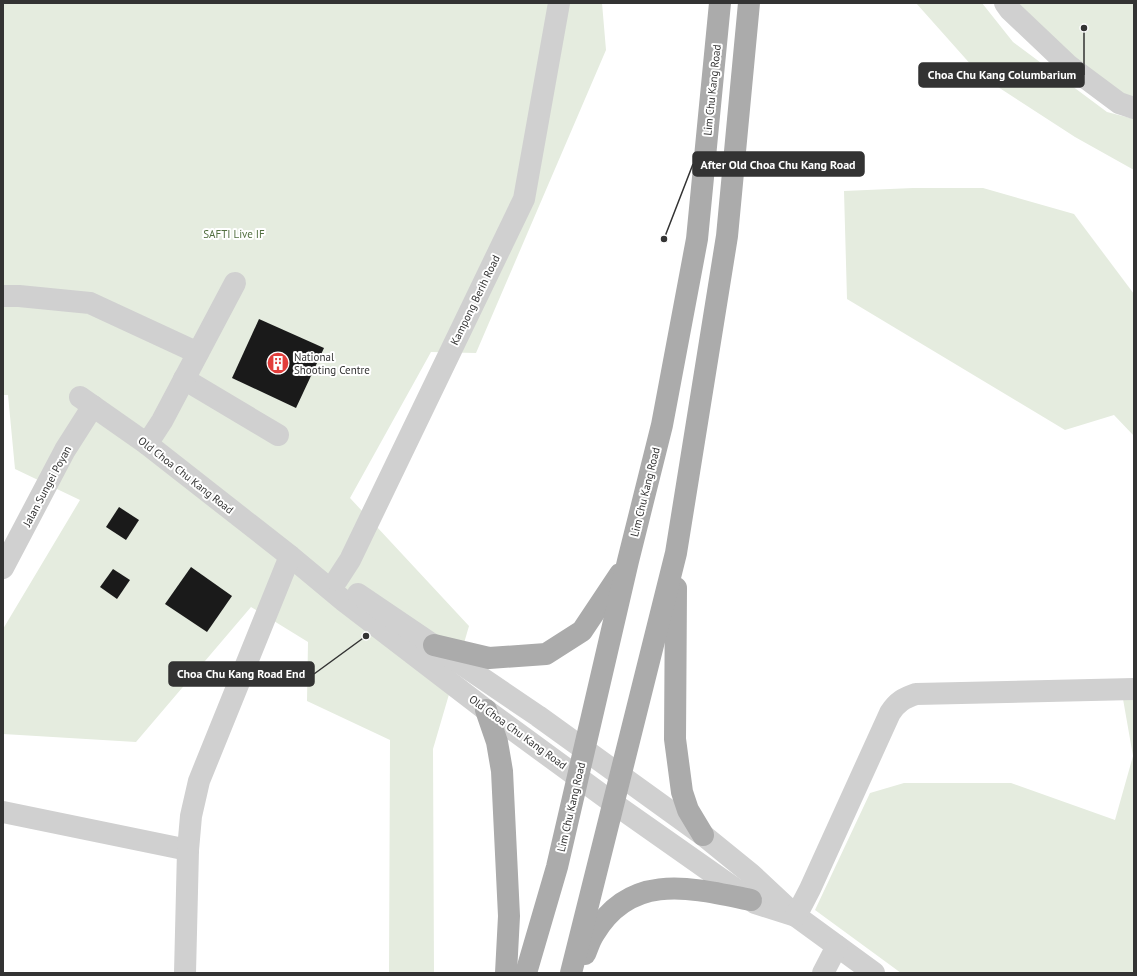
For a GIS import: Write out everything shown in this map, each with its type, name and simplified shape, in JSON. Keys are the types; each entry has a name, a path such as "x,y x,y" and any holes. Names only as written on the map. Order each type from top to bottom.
{"main road":[{"name":"Lim Chu Kang Road","path":"526,973 557,867 628,562 662,424 697,239 720,3"},
{"path":"571,973 676,553 727,236 749,3"},
{"path":"676,553 675,739 682,792 688,810 704,835"},
{"path":"434,645 489,658 546,654 582,631 628,562"},
{"path":"486,710 497,742 502,771 509,916 506,973"},
{"path":"577,973 593,934 606,917 618,904 640,893 665,888 694,889 751,900"}],"street":[{"name":"Kampong Berih Road","path":"336,580 350,560 524,198 559,3"},
{"path":"1005,3 1010,10 1068,65 1119,103 1134,108"},
{"path":"147,444 162,421 235,283"},
{"path":"3,296 19,296 90,303 198,353"},
{"path":"184,380 278,434"},
{"name":"Old Choa Chu Kang Road","path":"86,401 147,444 290,556 344,601 486,710 578,777 755,903 796,916"},
{"name":"Jalan Sungei Poyan","path":"3,568 65,450 86,401"},
{"name":"Old Choa Chu Kang Road","path":"290,556 336,580 434,645 584,749 704,835 751,874 796,916 874,973"},
{"path":"185,973 188,850 191,816 199,781 290,556"},
{"path":"796,916 810,889 890,713 896,704 905,697 916,694 1134,689"},
{"path":"3,812 188,850"},
{"path":"823,973 838,946"}],"green space":[{"name":"SAFTI Live IF","path":"3,3 602,3 606,50 476,353 431,352 350,498 469,626 433,749 434,973 389,973 390,740 307,701 308,642 251,607 136,742 3,734 3,629 80,500 15,469 8,395 3,395"},
{"path":"916,3 982,3 1013,42 1107,112 1134,119 1134,170 1075,137 981,76"},
{"path":"1009,3 1134,3 1134,102 1123,97"},
{"path":"913,188 983,188 1074,214 1134,294 1134,436 1114,415 1065,430 847,299 844,191"},
{"path":"1123,699 1134,699 1134,973 901,973 815,910 870,793 904,783 1011,783 1115,820 1133,756"}],"building":[{"name":"National Shooting Centre","path":"259,319 324,348 296,408 232,378"},
{"path":"119,507 139,520 126,540 106,527"},
{"path":"191,567 232,596 207,632 165,604"},
{"path":"113,569 130,580 117,599 100,587"}],"place":[{"name":"Choa Chu Kang Columbarium","path":"1084,28"},
{"name":"After Old Choa Chu Kang Road","path":"664,239"},
{"name":"National Shooting Centre","path":"278,363"},
{"name":"Choa Chu Kang Road End","path":"366,636"}]}
